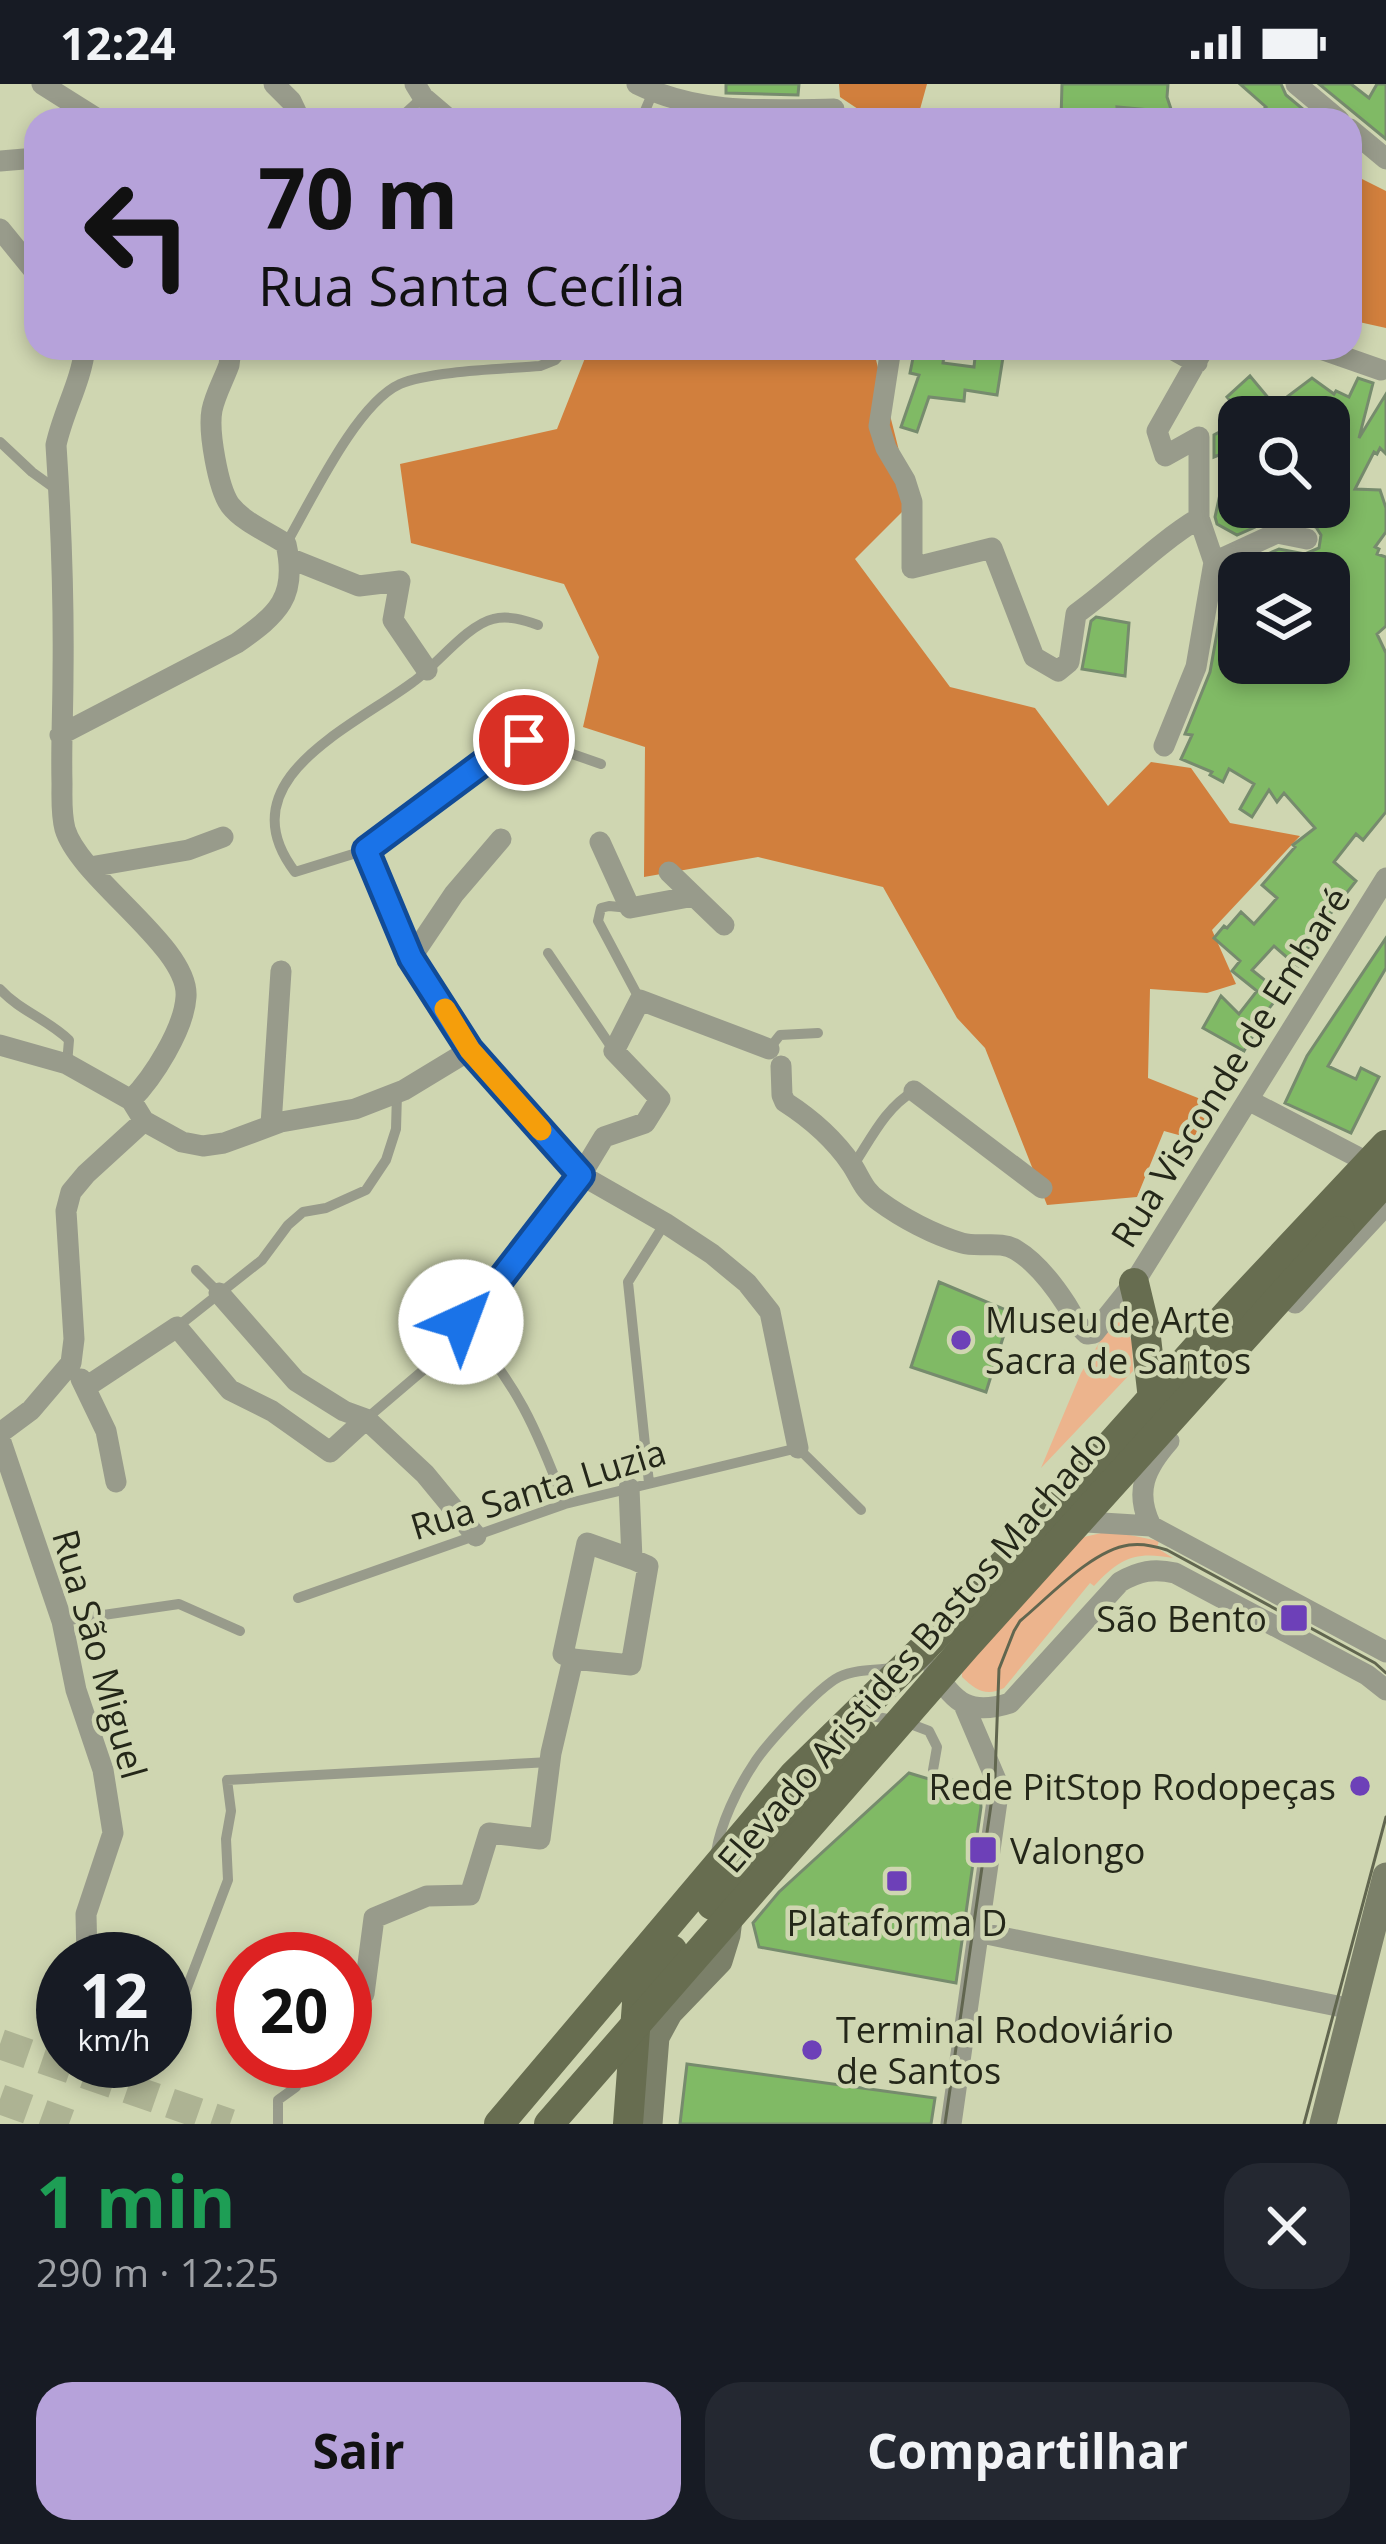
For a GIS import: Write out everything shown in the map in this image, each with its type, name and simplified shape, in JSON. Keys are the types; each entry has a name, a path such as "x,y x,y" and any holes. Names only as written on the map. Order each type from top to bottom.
{"main road":[{"name":"Elevado Aristides Bastos Machado","path":"549,2124 964,1647 1340,1231 1380,1162"},
{"path":"500,2124 916,1655 1045,1520 1231,1310 1380,1162"},
{"path":"1134,1283 1154,1399"},
{"path":"628,2124 634,2014 640,1993 722,1877"}],"street":[{"path":"41,84 80,108"},
{"path":"274,84 294,108"},
{"path":"1296,84 1325,108"},
{"path":"645,88 705,108"},
{"path":"1362,139 1386,159"},
{"path":"0,230 24,259"},
{"path":"82,360 56,445 64,610 60,735 66,833 90,867 174,960 187,994 175,1034 149,1082 131,1100"},
{"path":"228,360 212,409 211,428 231,506 288,551 359,586 400,581 394,620 428,670"},
{"path":"889,360 879,426 911,502 912,568 992,548 1034,657 1058,671 1070,662 1076,614 1199,518"},
{"path":"1163,746 1196,667 1214,562 1199,518 1199,437 1165,456 1156,431 1198,360"},
{"path":"1352,360 1381,370"},
{"path":"1214,562 1277,533 1307,538"},
{"path":"60,735 257,629 288,593 288,551"},
{"path":"90,867 188,850 223,837"},
{"path":"411,958 454,895 501,839"},
{"path":"600,842 630,908 694,896"},
{"path":"366,850 411,958 470,1050 581,1175 665,1223 729,1268 770,1312 798,1448"},
{"path":"669,872 724,925"},
{"name":"Rua Visconde de Embaré","path":"853,1166 861,1186 916,1222 960,1242 1014,1248 1040,1269 1079,1328 1094,1333 1134,1283 1386,878"},
{"path":"272,1125 281,971"},
{"path":"581,1175 604,1137 645,1123 660,1099 614,1051 640,1000 775,1057 784,1102 820,1129 853,1166"},
{"path":"0,1045 67,1064 131,1100 144,1121 182,1142 203,1146 272,1125 355,1109 397,1093 470,1050"},
{"path":"919,1089 1042,1188"},
{"path":"1248,1100 1380,1162"},
{"path":"0,1436 32,1410 71,1364 74,1339 66,1211 71,1192 144,1121"},
{"path":"1151,1526 1141,1497 1147,1469 1386,1205"},
{"path":"219,1293 296,1382 366,1419 425,1474 476,1536"},
{"path":"86,1387 177,1327 230,1390 272,1411 330,1452 366,1419"},
{"path":"71,1364 106,1431 116,1482"},
{"name":"Rua São Miguel","path":"0,1436 62,1621 76,1690 103,1770 113,1833 86,1914 86,1932"},
{"path":"632,1559 639,1485"},
{"path":"1045,1520 1151,1526 1386,1652"},
{"path":"587,1543 632,1559 648,1566 631,1665 562,1654 587,1543"},
{"path":"964,1705 1010,1703 1113,1588 1131,1575 1151,1570 1175,1574 1367,1675 1386,1690"},
{"path":"916,1655 964,1705 999,1787 951,2124"},
{"path":"372,1933 374,1918 427,1896 470,1895 489,1833 541,1839 550,1762 573,1659"},
{"path":"1323,2124 1386,1876"},
{"path":"649,2124 659,2027 719,1961 727,1935 722,1877"},
{"path":"977,1932 1352,2009"}],"lane":[{"path":"288,551 363,416 389,391 413,380 555,360"},
{"path":"0,442 59,491"},
{"path":"538,625 508,617 480,623 428,670 300,762 277,796 280,853 295,872 366,850 514,742 535,741 601,764"},
{"path":"630,908 601,908 598,921 640,1000"},
{"path":"548,953 614,1051"},
{"path":"0,989 69,1040 67,1064"},
{"path":"775,1057 780,1035 818,1033"},
{"path":"853,1166 885,1116 919,1089"},
{"path":"177,1327 262,1260 303,1212 326,1208 366,1190 386,1160 396,1129 397,1093"},
{"path":"366,1419 427,1367 581,1175"},
{"path":"639,1485 628,1282 665,1223"},
{"path":"196,1270 219,1293"},
{"path":"461,1322 523,1402 565,1504"},
{"path":"798,1448 861,1510"},
{"name":"Rua Santa Luzia","path":"298,1598 565,1504 798,1448"},
{"path":"62,1621 179,1604 240,1631"},
{"path":"722,1877 719,1836 754,1762 835,1678 916,1655"},
{"path":"866,1715 929,1731 937,1748 932,1770"},
{"path":"192,1969 228,1880 226,1839 231,1810 226,1780 550,1762"},
{"path":"278,2124 278,2100 295,2088"}],"shaded area":[{"path":"839,84 927,84 920,108 856,108 840,97"},
{"path":"1362,179 1386,191 1386,328 1362,323"},
{"path":"584,360 876,360 912,502 855,559 950,687 1035,708 1108,806 1151,762 1191,768 1230,823 1300,836 1212,930 1236,984 1207,993 1150,989 1148,1078 1213,1104 1193,1139 1164,1131 1137,1197 1047,1205 985,1048 957,1018 883,887 758,857 644,877 645,747 583,727 599,657 564,584 411,543 400,464 557,429"},
{"path":"1124,1322 1132,1342 1133,1371 1041,1468 1081,1373 1111,1323"},
{"path":"1110,1531 1159,1541 1157,1548 1173,1558 1129,1559 1094,1586 1090,1583 1004,1688 982,1691 962,1677 1076,1543"}],"building":[{"path":"726,84 799,84 798,95 726,93"},
{"path":"1062,84 1168,84 1171,108 1117,107 1061,108"},
{"path":"1240,84 1281,84 1302,108 1265,108"},
{"path":"1319,84 1351,84 1369,98 1377,84 1386,84 1386,139 1362,119 1362,108 1348,108"},
{"path":"913,360 974,367 975,360 1003,360 997,395 965,390 964,401 929,397 917,432 901,427 919,375 910,373"},
{"path":"1250,376 1267,396 1228,396"},
{"path":"1312,378 1347,396 1288,396"},
{"path":"1358,378 1373,383 1359,438 1386,394 1386,454 1380,448 1374,452 1355,489 1380,490 1386,508 1386,532 1375,547 1377,554 1386,557 1386,626 1377,634 1386,653 1386,812 1363,840 1356,834 1334,862 1356,881 1303,954 1307,957 1298,967 1274,946 1252,970 1281,993 1267,1011 1272,1014 1244,1051 1203,1028 1221,996 1239,1014 1257,991 1232,971 1240,961 1214,938 1241,912 1254,924 1277,898 1262,885 1293,845 1315,828 1284,793 1277,802 1269,790 1252,817 1240,809 1254,784 1229,769 1223,782 1181,759 1192,735 1185,734 1210,672 1218,627 1218,684 1350,684 1350,552 1310,552 1319,548 1317,528 1350,528 1349,396"},
{"path":"1224,528 1253,528 1237,535"},
{"path":"1096,617 1129,623 1125,676 1082,669 1091,621"},
{"path":"1386,938 1386,968 1328,1066 1356,1079 1361,1068 1379,1077 1351,1133 1285,1103 1307,1056"},
{"name":"Museu de Arte Sacra de Santos","path":"939,1282 1011,1312 986,1392 911,1367"},
{"path":"909,1773 979,1784 981,1807 956,1983 759,1947 753,1923 779,1892"},
{"path":"687,2064 935,2098 931,2124 680,2124"}],"tunnel":[{"path":"0,2044 230,2124"},
{"path":"0,2099 69,2124"}],"tram line":[{"path":"945,2124 995,1777 999,1669 1020,1621 1100,1556 1129,1545 1148,1545 1167,1550 1386,1673"},
{"path":"1304,2124 1386,1817"}],"slow traffic":[{"path":"445,1009 470,1050 541,1130"}],"place":[{"name":"Museu de Arte Sacra de Santos","path":"961,1340"},
{"name":"São Bento","path":"1294,1618"},
{"name":"Rede PitStop Rodopeças","path":"1360,1786"},
{"name":"Valongo","path":"983,1850"},
{"name":"Plataforma D","path":"897,1881"},
{"name":"Terminal Rodoviário de Santos","path":"812,2050"}],"route":[{"path":"461,1322 500,1280 581,1175 470,1050 411,958 366,850 495,754 524,740"}]}
